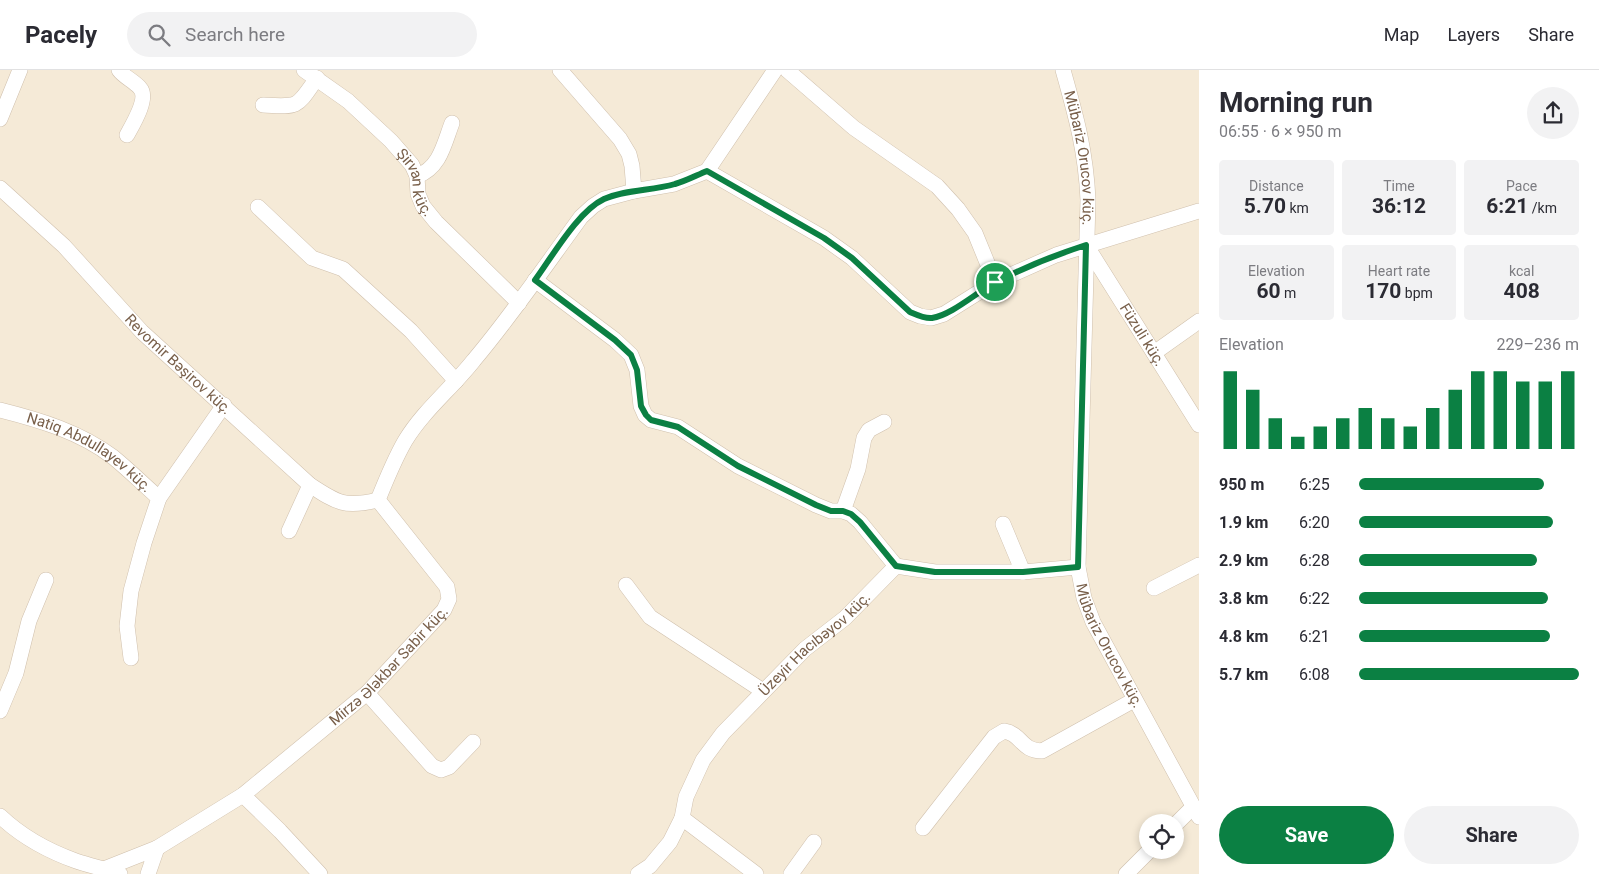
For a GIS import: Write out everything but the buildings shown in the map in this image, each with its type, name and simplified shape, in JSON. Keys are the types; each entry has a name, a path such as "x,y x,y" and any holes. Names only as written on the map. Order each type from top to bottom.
{"street":[{"path":"0,119 20,70"},
{"path":"119,70 141,88 144,95 141,106 127,135"},
{"name":"Şirvan küç.","path":"304,70 348,101 390,141 412,165 417,176 418,194 423,206 436,222 519,303"},
{"path":"560,70 620,139 629,154 634,191"},
{"path":"378,500 405,441 519,303 581,217 604,199 634,191 674,184 707,171 775,70"},
{"path":"787,70 854,128 937,186 958,209 975,233 995,282"},
{"name":"Mübariz Orucov küç.","path":"1063,70 1079,126 1086,168 1088,200 1078,567 1084,598 1093,622 1196,812"},
{"path":"262,105 291,106 301,101 317,78"},
{"path":"417,176 427,173 436,164 452,123"},
{"path":"707,171 824,238 852,258 910,312 932,318 944,314 995,282 1056,255 1199,211"},
{"name":"Revomir Bəşirov küç.","path":"0,188 64,246 142,332 310,484 332,499 348,505 378,500"},
{"path":"258,207 312,258 342,269 411,331 456,381"},
{"name":"Füzuli küç.","path":"1086,245 1199,425"},
{"path":"535,280 615,340 631,355 637,370 641,406 651,420 678,427 738,466 816,505 831,511 843,511 851,514 860,522 896,566 935,572 1023,572 1078,567"},
{"path":"1154,353 1199,321"},
{"path":"159,498 224,405"},
{"name":"Natiq Abdullayev küç.","path":"0,410 30,417 63,429 92,443 112,457 159,498 131,591 127,626 131,658"},
{"path":"843,511 858,469 864,438 869,430 884,422"},
{"path":"289,531 310,484"},
{"name":"Mirzə Ələkbər Sabir küç.","path":"104,869 157,848 243,795 367,693 444,610 449,599 447,587 378,500"},
{"path":"1003,524 1023,572"},
{"path":"1154,588 1199,565"},
{"name":"Üzeyir Hacıbəyov küç.","path":"638,874 650,866 670,842 682,818 686,797 703,760 723,733 805,649 845,618 896,566"},
{"path":"0,711 16,673 29,621 46,580"},
{"path":"626,585 650,617 763,691"},
{"path":"367,693 432,766 441,770 449,767 473,742"},
{"path":"923,828 994,737 1004,731 1013,732 1024,745 1033,751 1042,751 1134,700"},
{"path":"243,795 320,874"},
{"path":"1184,819 1196,812"},
{"path":"0,816 14,829 42,846 77,861 120,874"},
{"path":"682,818 756,874"},
{"path":"791,874 814,842"},
{"path":"148,874 157,848"},
{"path":"1126,874 1141,859"}],"shaded area":[{"path":"0,70 1199,70 1199,874 0,874"}],"route":[{"path":"707,171 824,238 852,258 910,312 920,316 932,318 944,314 995,282 1056,255 1086,245 1078,567 1023,572 935,572 896,566 860,522 851,514 843,511 831,511 816,505 738,466 678,427 651,420 641,406 637,370 631,355 615,340 535,280 581,217 604,199 634,191 674,184 707,171"}]}
